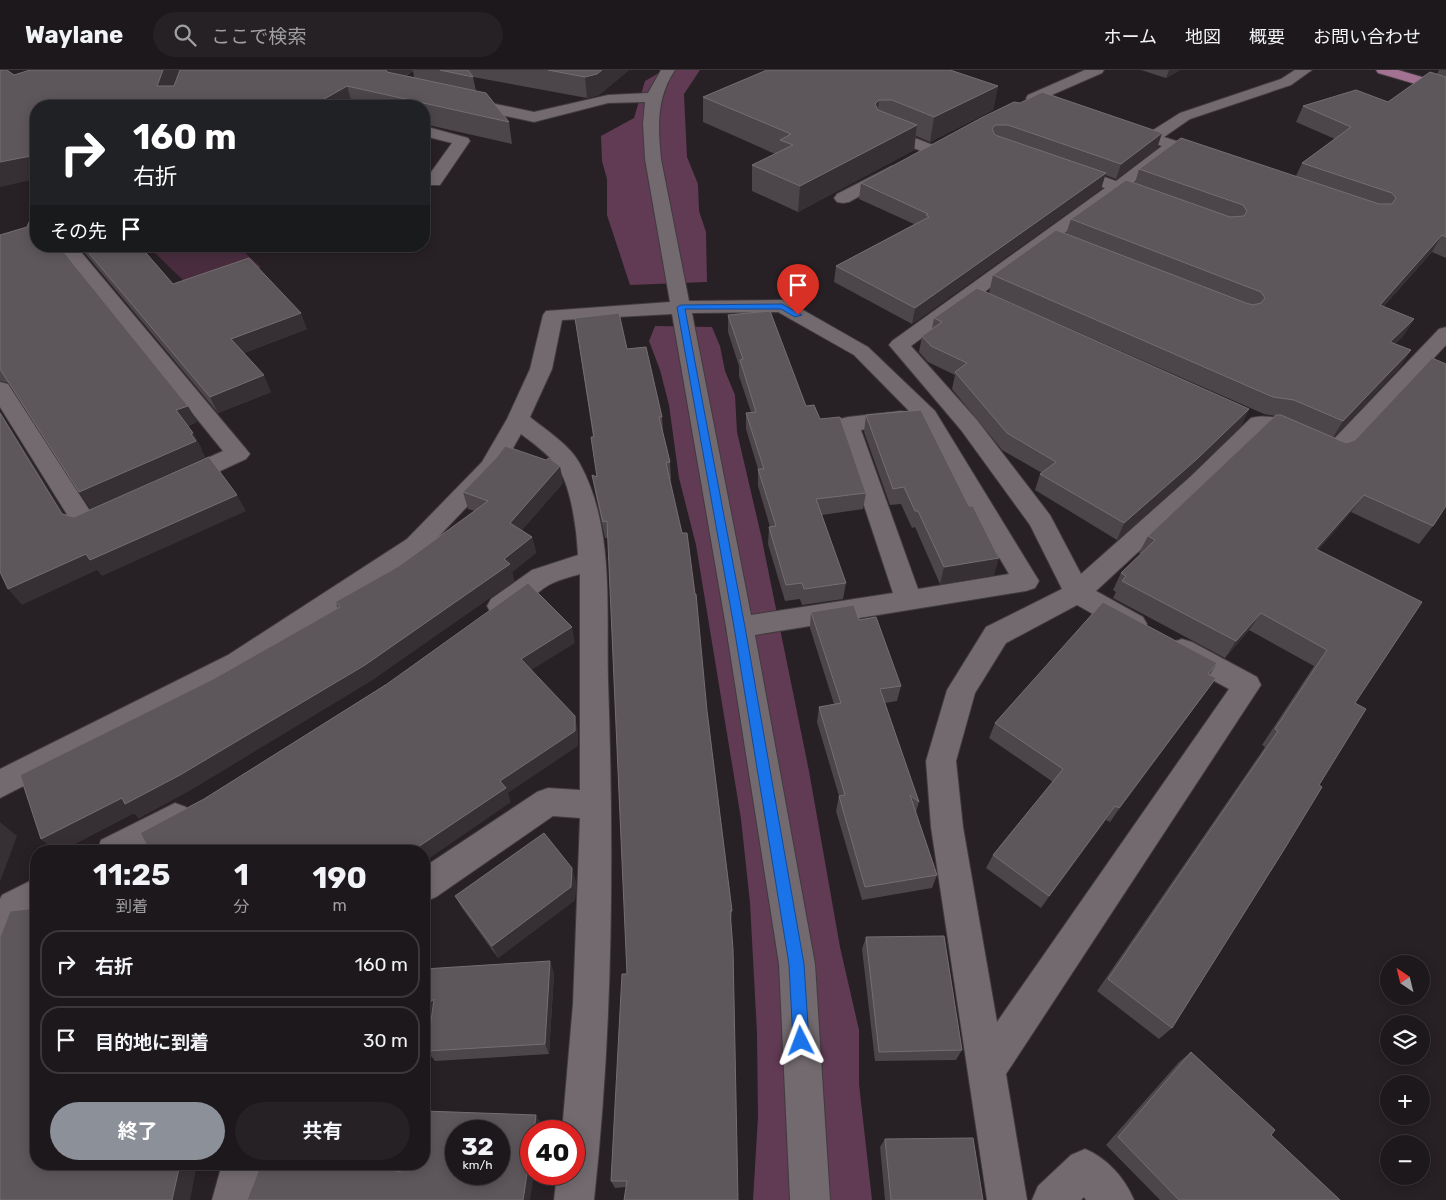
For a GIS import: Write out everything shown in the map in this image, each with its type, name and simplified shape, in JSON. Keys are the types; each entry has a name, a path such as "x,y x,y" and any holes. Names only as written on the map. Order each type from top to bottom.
{"main road":[{"path":"1383,70 1446,89"}],"street":[{"path":"668,70 654,97 651,110 650,128 653,159 740,627 797,964 810,1200"},
{"path":"1051,104 1026,101 1097,70"},
{"path":"1152,138 1185,116 1286,82 1305,70"},
{"path":"447,98 534,117 608,99 654,97"},
{"path":"1106,122 1220,161"},
{"path":"882,130 932,150"},
{"path":"430,133 462,141 434,181 430,181"},
{"path":"843,198 948,141"},
{"path":"986,1070 1247,685 1077,593 1041,521 969,425 899,344 980,298 1059,242 1127,191 1174,145"},
{"path":"1054,164 1127,191"},
{"path":"71,252 238,454 157,490"},
{"path":"0,784 238,664 416,545 491,468 518,419 541,369 554,315 681,307 782,306 862,351 926,416 1026,581 740,627"},
{"path":"1007,1200 947,827 941,761 961,690 996,635 1077,593 1198,484 1250,419 1275,424 1335,451 1446,333"},
{"path":"0,388 85,523 130,503"},
{"path":"910,601 848,424 926,416"},
{"path":"518,419 569,463 586,513 591,560 597,805 593,986 579,1161 574,1200"},
{"path":"478,622 541,577 591,560"},
{"path":"430,882 548,802 597,805"},
{"path":"124,845 196,806"},
{"path":"0,949 14,906 30,897"},
{"path":"1052,1200 1085,1169 1114,1200"},
{"path":"232,1200 240,1170"}],"shaded area":[{"path":"664,70 700,70 684,94 687,157 698,184 699,211 706,232 707,282 630,285 607,215 607,179 602,161 601,136 634,118 645,81"},
{"path":"154,252 244,252 261,267 195,292"},
{"path":"655,326 712,327 720,346 725,371 735,395 737,432 761,535 809,771 840,947 859,1030 859,1084 872,1200 753,1200 758,1117 757,1033 750,903 741,819 696,545 679,478 669,405 660,370 649,341"}],"building":[{"path":"0,70 7,70 14,75 30,70 163,70 157,86 174,86 180,70 386,70 387,72 486,93 509,122 430,104 430,100 410,100 347,86 322,100 30,100 30,156 0,162"},
{"path":"440,70 468,70 473,77"},
{"path":"548,70 602,70 597,74 585,77"},
{"path":"767,70 950,70 998,86 934,117 892,100 879,100 875,104 878,110 917,125 800,186 752,165 793,145 780,140 791,134 703,97"},
{"path":"1430,72 1446,77 1446,237 1442,235 1380,305 1414,319 1390,342 1411,350 1343,421 1294,400 1273,397 993,275 1056,230 1246,303 1253,305 1261,303 1265,298 1261,292 1071,219 1126,180 1230,217 1244,216 1247,211 1243,205 1139,169 1181,138 1379,204 1392,204 1396,198 1392,193 1302,163 1351,127 1303,106 1356,90 1388,102"},
{"path":"1042,92 1162,133 1121,164 1008,125 995,125 992,129 995,135 1106,173 915,308 836,266 929,217 926,215 928,214 861,183 981,118 1014,102 1020,103"},
{"path":"29,222 30,252 64,252 188,406 176,410 193,433 191,434 196,441 79,492 0,369 0,235 27,227"},
{"path":"88,252 145,252 173,284 249,258 301,313 231,339 264,375 210,397"},
{"path":"977,288 1249,409 1197,459 1124,523 1040,474 1056,462 1007,433 955,372 967,363 931,346 922,336 942,322 934,318"},
{"path":"770,311 806,406 814,405 820,419 840,417 866,493 816,499 846,583 804,589 802,583 786,585 769,527 776,526 758,469 764,469 746,413 756,412 740,360 743,359 728,315"},
{"path":"619,313 627,349 646,347 662,417 659,417 670,462 666,463 682,533 687,533 696,594 707,711 732,911 730,911 733,949 738,1200 624,1200 627,1181 611,1181 622,974 627,974 607,521 603,522 592,475 597,477 591,437 594,437 575,318"},
{"path":"1432,358 1446,364 1446,506 1433,526 1364,495 1316,549 1422,602 1355,703 1366,709 1319,785 1322,787 1172,1028 1108,979 1278,731 1275,729 1327,650 1261,613 1236,641 1122,581 1126,576 1121,573 1155,540 1148,536 1276,415 1281,415 1346,443 1355,440"},
{"path":"921,410 969,506 973,506 999,558 944,567 918,511 915,511 904,487 893,489 866,415"},
{"path":"0,413 62,514 74,517 209,457 237,495 90,560 86,554 8,589 0,572"},
{"path":"505,446 546,460 549,458 560,466 510,523 532,537 504,559 510,564 365,665 180,775 125,804 122,798 41,839 20,775 215,678 340,607 335,602 399,566 488,501 463,492"},
{"path":"528,583 572,627 521,659 575,716 575,731 500,781 506,788 421,845 147,845 140,833 204,799 387,684"},
{"path":"1103,602 1217,663 1208,674 1216,678 1119,808 1115,806 1049,896 993,855 1063,769 995,723"},
{"path":"854,605 859,620 876,617 901,686 880,689 919,802 910,795 937,875 865,887 839,796 845,795 819,707 841,703 811,612"},
{"path":"544,833 572,868 571,887 492,946 455,896"},
{"path":"30,909 30,1170 179,1170 172,1200 0,1200 0,937 10,911"},
{"path":"944,936 962,1050 879,1052 866,937"},
{"path":"550,961 545,1044 430,1051 430,1029 434,999 430,1002 430,969"},
{"path":"1191,1052 1275,1130 1271,1135 1340,1200 1179,1200 1118,1137"},
{"path":"430,1111 536,1115 535,1120 520,1120 520,1185 525,1185 523,1200 247,1200 259,1170 390,1170 402,1172 402,1170 430,1170"},
{"path":"973,1138 983,1200 891,1200 885,1139"}],"route":[{"path":"798,315 782,306 681,307 740,627 797,964 801,1041"}]}
